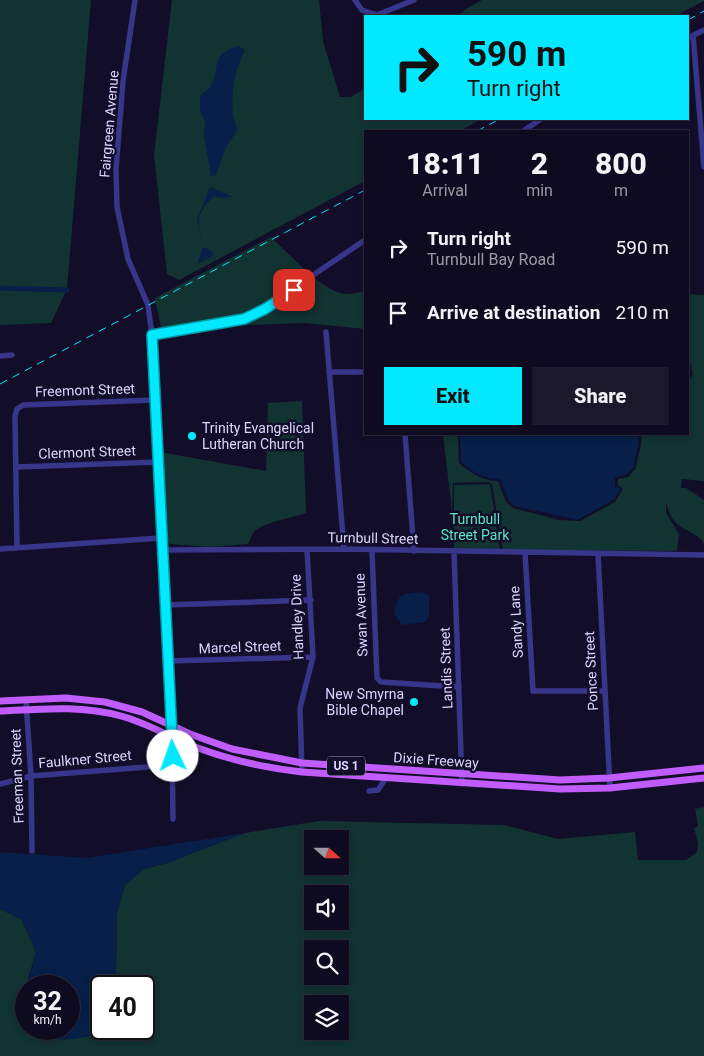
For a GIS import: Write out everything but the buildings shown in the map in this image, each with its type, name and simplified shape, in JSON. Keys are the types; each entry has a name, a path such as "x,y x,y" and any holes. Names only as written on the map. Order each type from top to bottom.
{"main road":[{"name":"US 1","path":"0,701 72,699 106,702 132,708 171,725"},
{"name":"US 1","path":"0,711 67,708 104,712 141,722 172,736"},
{"name":"Dixie Freeway","path":"171,725 232,749 302,763 538,779 609,778 704,768"},
{"name":"Dixie Freeway","path":"172,736 233,760 302,772 545,789 610,788 704,778"}],"street":[{"name":"Fairgreen Avenue","path":"135,0 123,80 116,169 117,198 128,259 148,305 152,335 172,736 173,819"},
{"path":"355,0 362,10 377,15 414,0"},
{"path":"704,30 690,37 702,115 704,167"},
{"path":"524,130 540,120"},
{"path":"152,335 250,316 265,309 364,241"},
{"path":"326,332 344,549"},
{"path":"0,356 12,355"},
{"path":"329,372 364,372"},
{"name":"Freemont Street","path":"17,467 14,416 17,409 23,405 154,400"},
{"path":"405,435 414,551"},
{"name":"Clermont Street","path":"17,467 158,462"},
{"path":"17,467 17,548"},
{"path":"0,549 161,538"},
{"name":"Handley Drive","path":"302,772 300,708 313,657 307,549"},
{"name":"Turnbull Street","path":"162,550 344,549 372,551 704,555"},
{"name":"Swan Avenue","path":"372,551 377,678 381,682 459,686"},
{"name":"Landis Street","path":"454,552 462,784"},
{"name":"Sandy Lane","path":"525,552 532,691 605,691"},
{"name":"Ponce Street","path":"598,554 610,788"},
{"path":"165,604 311,600"},
{"name":"Marcel Street","path":"168,662 313,657"},
{"name":"Freeman Street","path":"26,700 31,776 32,851"},
{"name":"Faulkner Street","path":"0,784 31,776 173,765"},
{"path":"369,791 378,790 386,778"}],"green space":[{"path":"0,0 91,0 67,289 51,323 0,325"},
{"path":"172,0 319,0 323,41 340,97 351,97 364,89 364,120 480,120 461,130 364,130 364,182 179,280 167,274 154,155"},
{"path":"482,0 704,0 677,15 458,15"},
{"path":"271,237 310,275 274,301 250,313 226,321 186,327 161,328 155,298"},
{"path":"314,278 343,294 364,291 364,329 304,323 217,326 245,321 267,311"},
{"path":"689,294 704,295 704,481 682,479 681,488 686,488 704,500 704,544 695,534 684,529 673,520 666,502 666,513 679,534 677,551 503,550 492,484 489,482 453,483 452,511 443,435 458,435 459,463 477,476 487,480 498,481 506,502 513,508 559,520 580,521 615,502 623,489 618,485 618,479 628,477 636,468 641,435 689,435 689,380 693,374 689,362"},
{"path":"302,401 306,513 277,521 256,530 248,544 210,547 170,544 164,534 160,452 266,471 268,403"},
{"name":"Turnbull Street Park","path":"490,484 500,550 454,550 454,485"},
{"path":"704,807 704,1056 0,1056 0,909 22,920 36,952 29,975 15,975 15,1040 80,1040 80,1035 90,1035 90,1040 155,1040 155,975 115,975 117,912 125,885 144,869 167,863 245,833 319,821 504,825 558,839 635,832 638,860 686,860 697,852 698,843 694,828 698,826 695,809"}],"water":[{"path":"238,46 245,50 236,73 232,98 233,115 237,131 226,147 216,175 211,176 204,136 205,121 200,111 200,96 211,86 218,62 223,53"},
{"path":"210,187 234,197 221,198 214,196 206,205 201,212 199,220 202,239 197,220"},
{"path":"203,247 212,251 213,256 197,264"},
{"path":"460,435 638,435 634,467 626,475 615,477 615,486 621,489 613,500 578,520 514,506 499,479 488,478 479,474 461,462"},
{"path":"421,592 429,595 429,617 425,622 402,625 394,613 398,601 402,595"},
{"path":"245,833 167,863 144,869 125,885 117,912 116,972 115,975 90,975 90,1036 80,1038 80,975 30,975 36,952 22,920 0,909 0,852 86,858"}],"waterway":[{"path":"0,288 67,290"}],"railway":[{"path":"689,19 704,11"},
{"path":"479,130 498,120"},
{"path":"0,384 364,191"}],"place":[{"name":"Trinity Evangelical Lutheran Church","path":"192,436"},
{"name":"New Smyrna Bible Chapel","path":"414,702"}],"route":[{"path":"173,756 152,335 244,319 265,309 294,290"}]}
